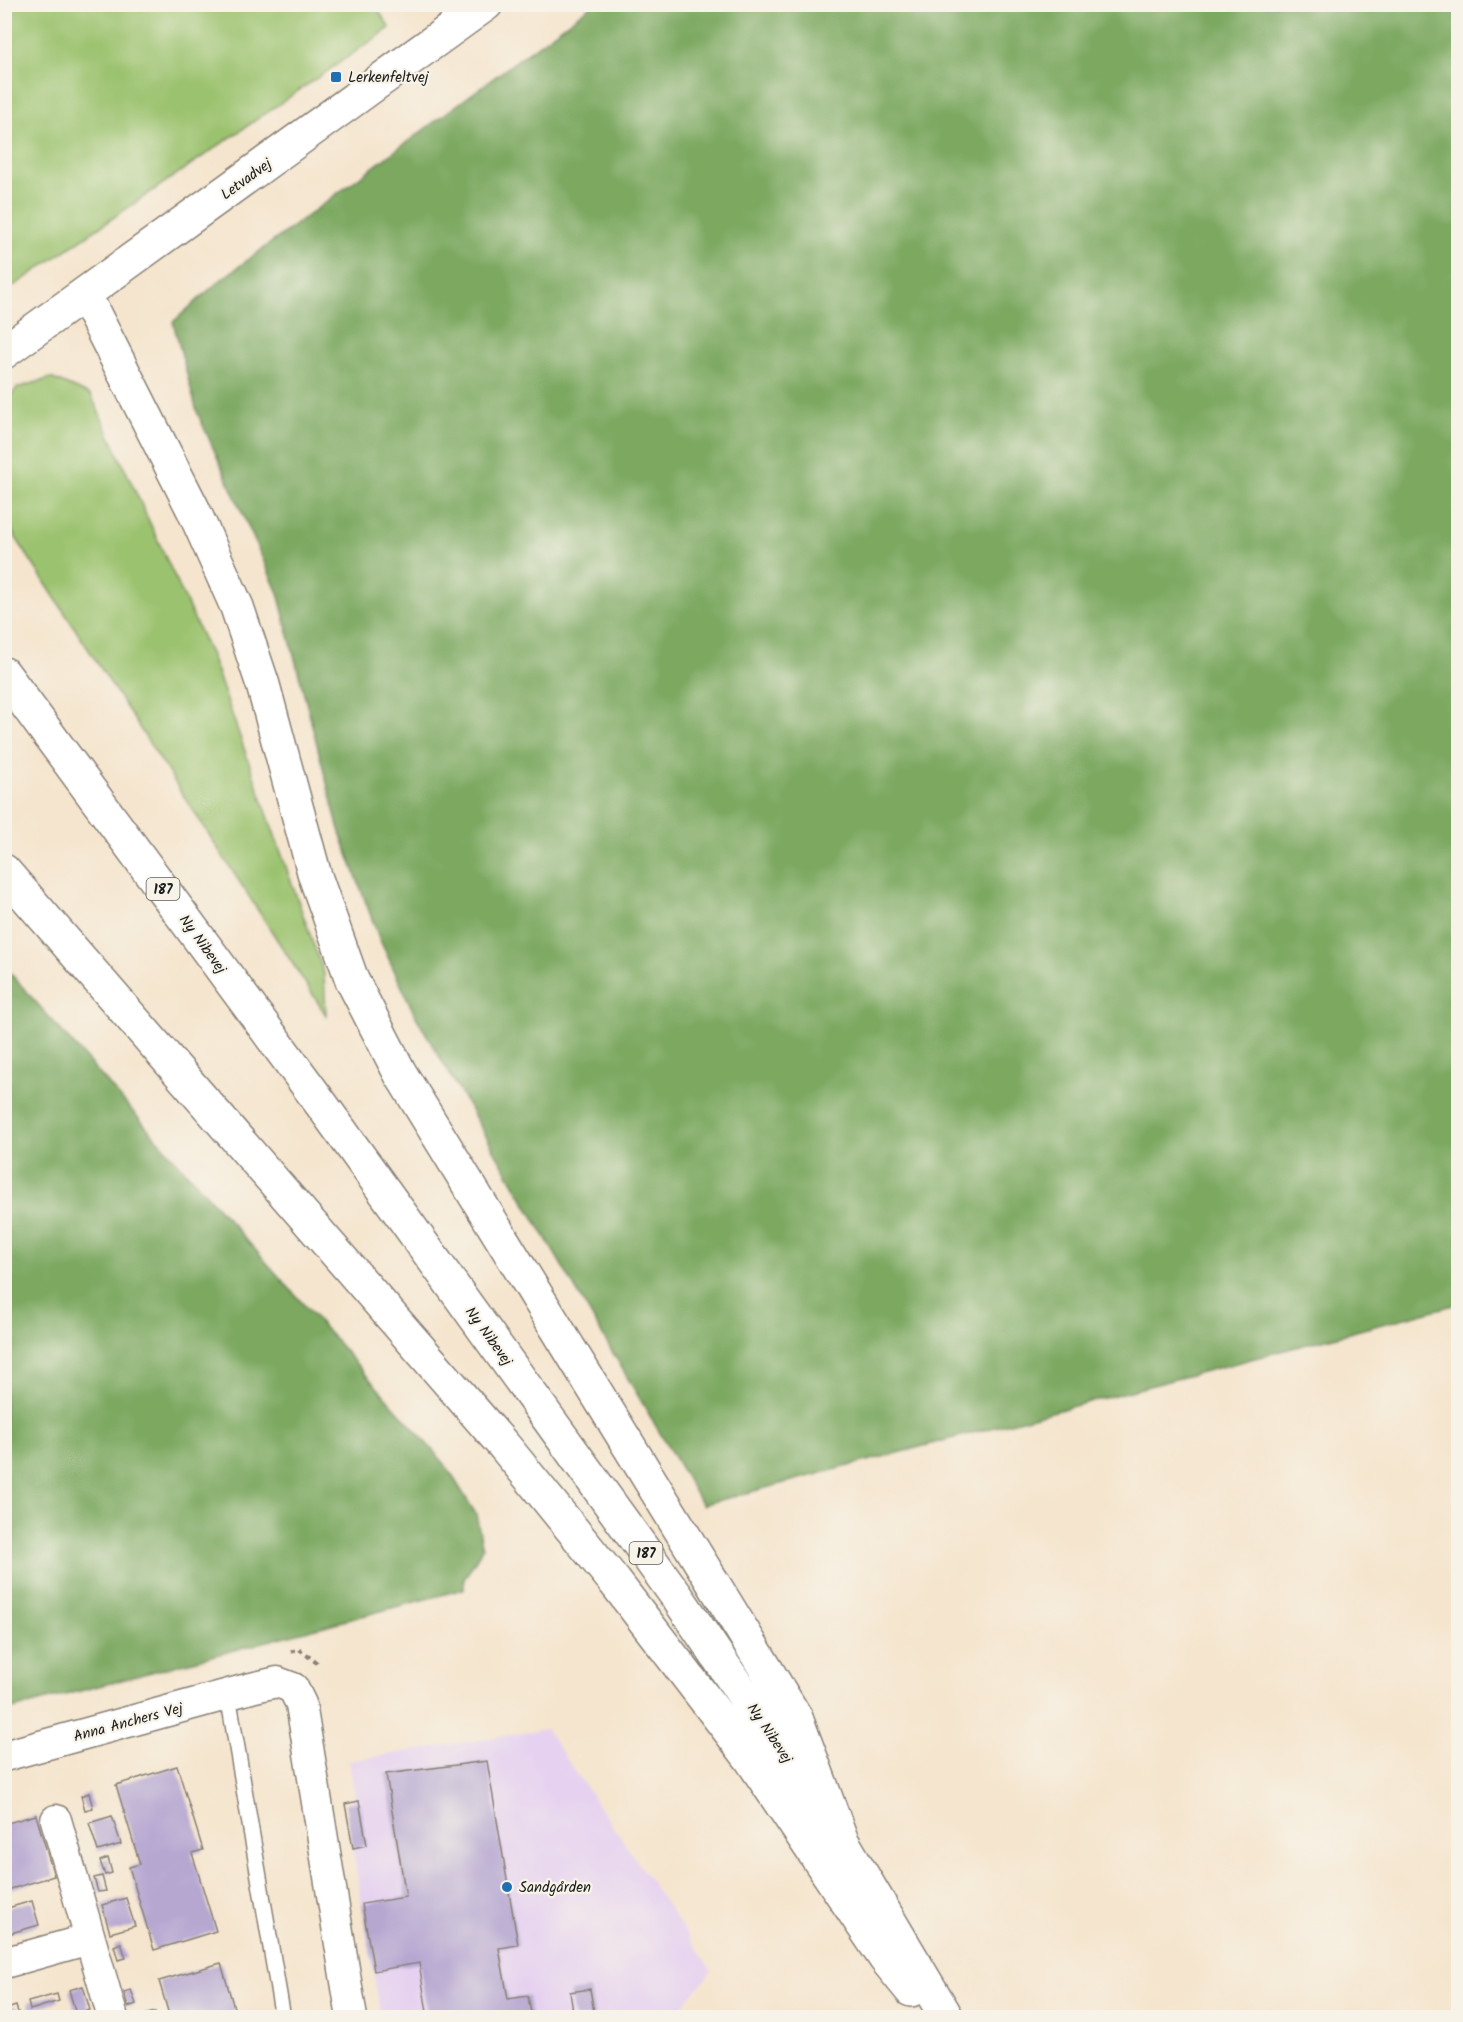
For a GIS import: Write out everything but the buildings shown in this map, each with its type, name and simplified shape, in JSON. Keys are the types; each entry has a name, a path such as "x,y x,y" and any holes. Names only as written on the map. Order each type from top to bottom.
{"main road":[{"name":"Letvadvej","path":"4,352 85,296 486,4"},
{"path":"85,296 193,509 237,608 263,685 315,876 352,980 400,1073 796,1718 842,1841"},
{"name":"Ny Nibevej","path":"4,674 322,1105 678,1598 842,1841 947,2018"},
{"path":"4,871 505,1447 615,1581 751,1759 885,1958 933,2018"}],"street":[{"name":"Anna Anchers Vej","path":"4,1756 277,1682 293,1688 302,1704 352,2018"},
{"path":"56,1820 112,2018"},
{"path":"4,1963 89,1939"}],"lane":[{"path":"239,1691 283,2018"}],"shaded area":[{"name":"Sandgården","path":"546,1729 712,1971 683,2005 686,2017 381,2017 345,1804 355,1797 349,1761"}],"green space":[{"path":"5,4 375,5 390,28 5,292"},
{"path":"592,5 1458,5 1458,1304 702,1505 415,1015 379,938 339,830 278,593 197,412 173,322 218,282"},
{"path":"51,378 91,395 212,658 324,974 326,1015 5,521 5,403 17,388"},
{"path":"4,966 445,1464 476,1514 483,1548 464,1579 464,1589 5,1711"}],"place":[{"name":"Lerkenfeltvej","path":"336,77"},
{"name":"Sandgården","path":"507,1887"}]}
